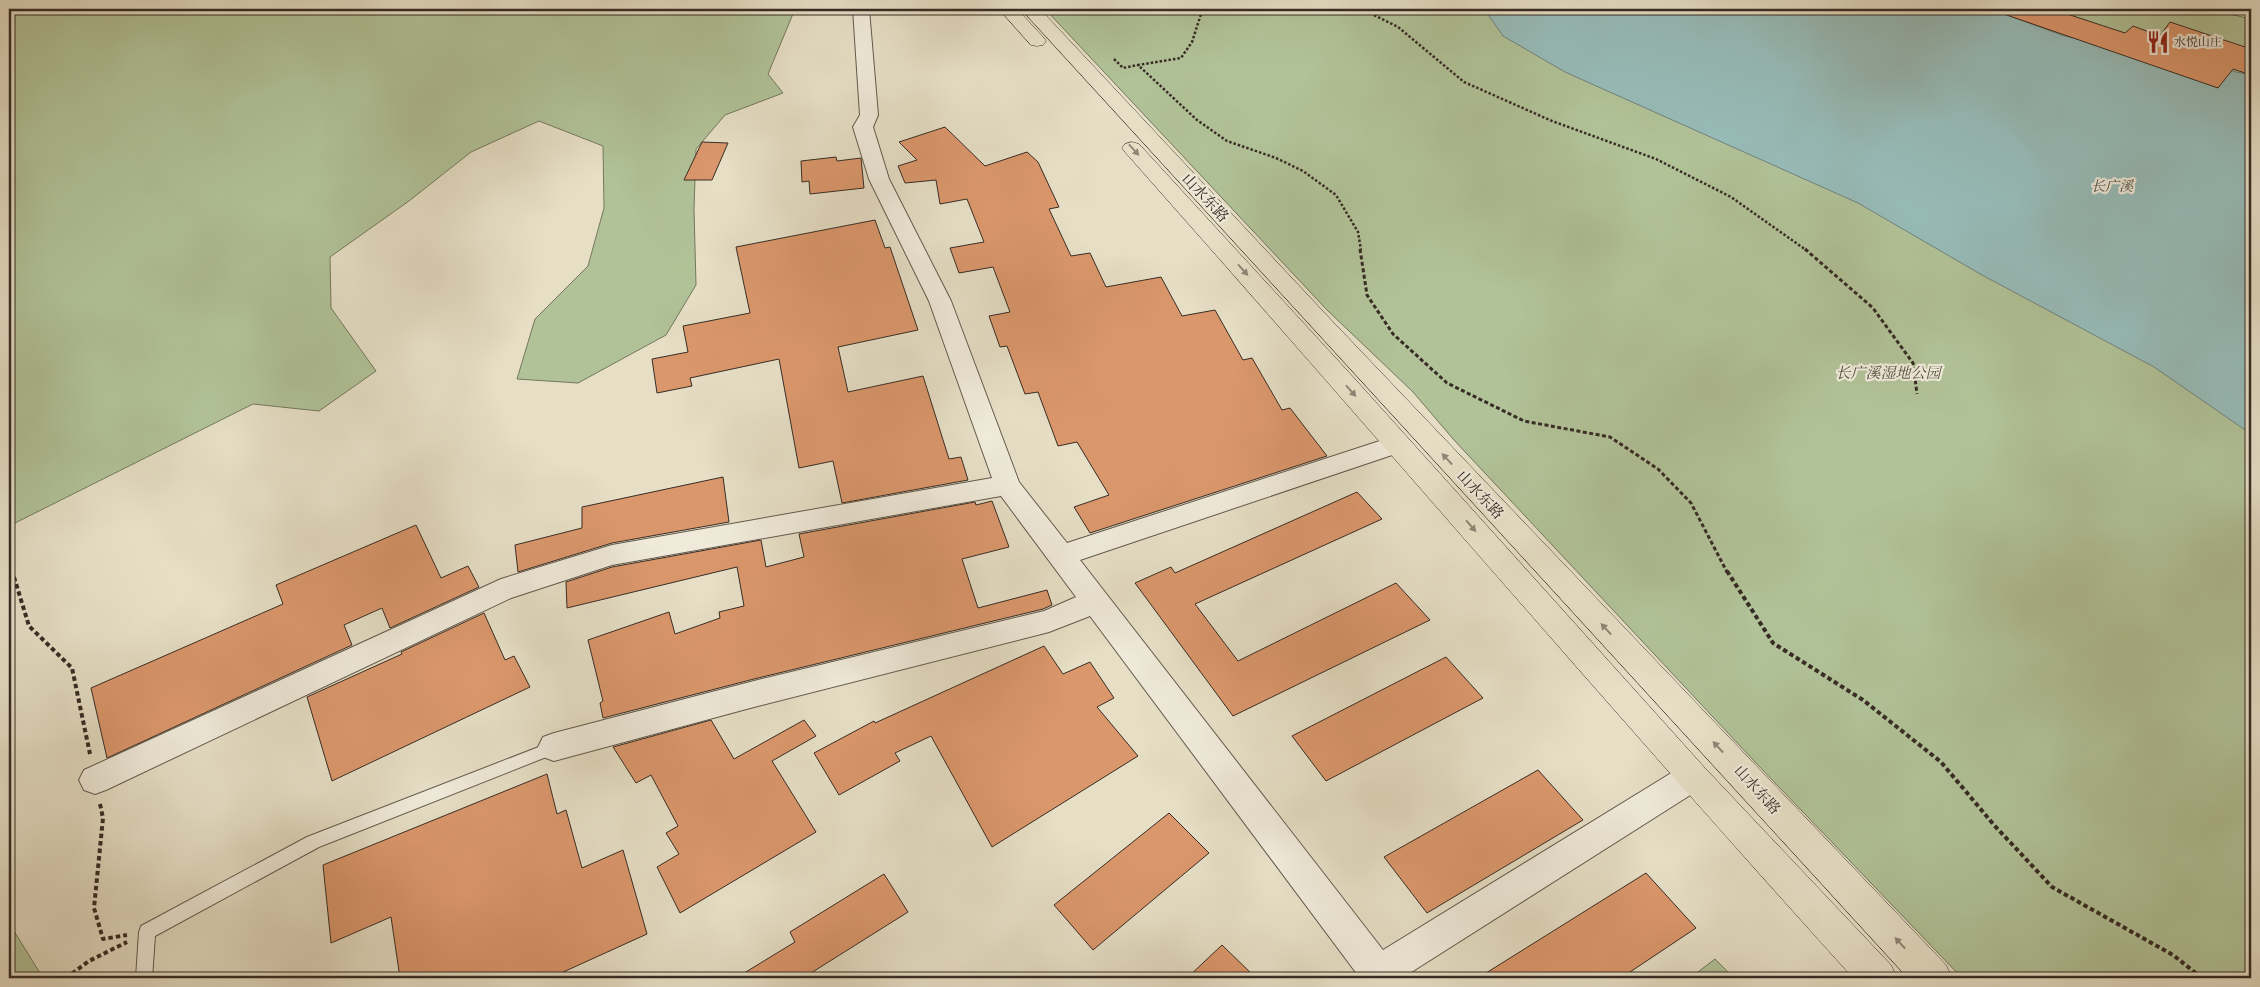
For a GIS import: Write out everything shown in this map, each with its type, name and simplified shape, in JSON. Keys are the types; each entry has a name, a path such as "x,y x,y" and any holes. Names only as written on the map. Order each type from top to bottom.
{"highway":[{"name":"山水东路","path":"1008,9 1398,444 1692,777 1878,978"},
{"name":"山水东路","path":"1030,9 1351,356 1933,978"}],"street":[{"path":"861,9 869,115 863,127 879,179 940,301 1007,485 1380,976 1692,777"},
{"path":"1061,556 1398,444"},
{"path":"95,780 501,590 612,556 1007,485"},
{"path":"554,747 754,694 1049,621 1095,601"}],"lane":[{"path":"144,978 147,932 313,842 554,747"}],"path":[{"path":"1114,58 1123,68 1181,58 1192,42 1201,14 1227,9"},
{"path":"1362,9 1398,27 1434,60 1464,82 1552,121 1656,158 1731,197 1805,249 1873,308 1913,363 1917,394"},
{"path":"1138,65 1197,120 1227,141 1276,158 1303,171 1336,195 1358,232 1368,295 1393,334 1447,384 1524,422 1610,438 1658,469 1691,503 1730,576 1773,643 1863,700 1941,762 1994,825 2052,887 2173,955 2202,978"},
{"path":"66,978 88,961 147,932"}],"green space":[{"path":"9,9 795,9 768,74 783,93 725,115 696,149 694,209 696,285 666,335 578,383 517,379 535,319 588,266 604,208 603,146 539,121 471,152 409,201 330,257 331,308 376,371 319,411 253,404 9,526"},
{"name":"长广溪湿地公园","path":"1045,9 2208,9 2251,19 2251,978 1962,978 1756,763 1454,440 1413,392 1327,310"},
{"path":"9,923 43,978 9,978"},
{"path":"1715,959 1734,978 1690,978"}],"water":[{"name":"长广溪","path":"1484,9 1991,9 2064,36 2251,75 2251,434 2154,367 1982,275 1858,203 1565,72 1503,36"}],"building":[{"name":"水悦山庄","path":"1999,9 2052,9 2125,33 2133,26 2160,36 2170,22 2251,49 2251,75 2233,69 2218,88 1998,12"},
{"path":"945,127 985,166 1027,152 1038,162 1059,207 1049,209 1071,256 1090,253 1106,287 1161,277 1182,316 1215,310 1243,360 1252,358 1282,410 1290,408 1327,456 1090,533 1074,507 1109,495 1077,442 1058,446 1038,392 1025,394 1007,346 1000,347 989,316 1010,312 993,267 959,273 950,248 984,242 967,199 940,204 936,180 905,183 898,166 917,160 899,142"},
{"path":"702,142 728,143 712,180 684,180"},
{"path":"836,157 837,161 861,158 864,188 810,194 809,181 802,182 801,161"},
{"path":"875,220 885,248 890,247 918,330 838,347 848,392 923,376 949,459 961,457 968,480 842,503 833,461 799,468 779,359 690,378 692,386 657,393 652,359 688,352 683,326 750,313 736,247"},
{"path":"723,477 729,522 612,543 518,572 515,545 582,528 582,507"},
{"path":"1357,492 1382,519 1195,604 1238,661 1396,583 1430,620 1233,716 1135,583 1171,567 1175,573"},
{"path":"992,501 1009,547 962,559 978,608 1047,590 1052,605 1043,609 754,679 603,718 600,703 603,701 588,640 669,612 675,634 720,618 719,612 744,606 737,567 567,608 566,582 612,567 761,540 766,567 804,557 799,534 975,502 976,505"},
{"path":"416,525 441,578 468,566 479,587 390,628 382,608 344,625 352,645 107,758 91,688 283,604 276,585"},
{"path":"484,613 505,660 514,656 530,687 332,781 307,697 402,654 401,652"},
{"path":"1044,646 1063,674 1090,662 1114,698 1097,707 1138,756 992,847 931,736 895,753 900,761 839,795 814,753 874,721 875,723"},
{"path":"1446,657 1483,698 1326,781 1292,736"},
{"path":"711,720 734,759 804,720 816,736 772,761 816,832 680,913 657,867 679,854 666,833 678,826 651,775 636,783 613,747"},
{"path":"1538,770 1583,820 1427,913 1384,857"},
{"path":"547,774 557,814 566,810 582,868 623,850 647,934 550,978 400,978 391,917 331,943 323,865"},
{"path":"1169,813 1209,853 1093,950 1054,905"},
{"path":"1646,873 1696,928 1621,978 1478,978"},
{"path":"884,874 908,912 803,978 736,978 795,942 790,932"},
{"path":"1222,945 1256,978 1187,978"}],"place":[{"name":"水悦山庄","path":"2158,42"}]}
